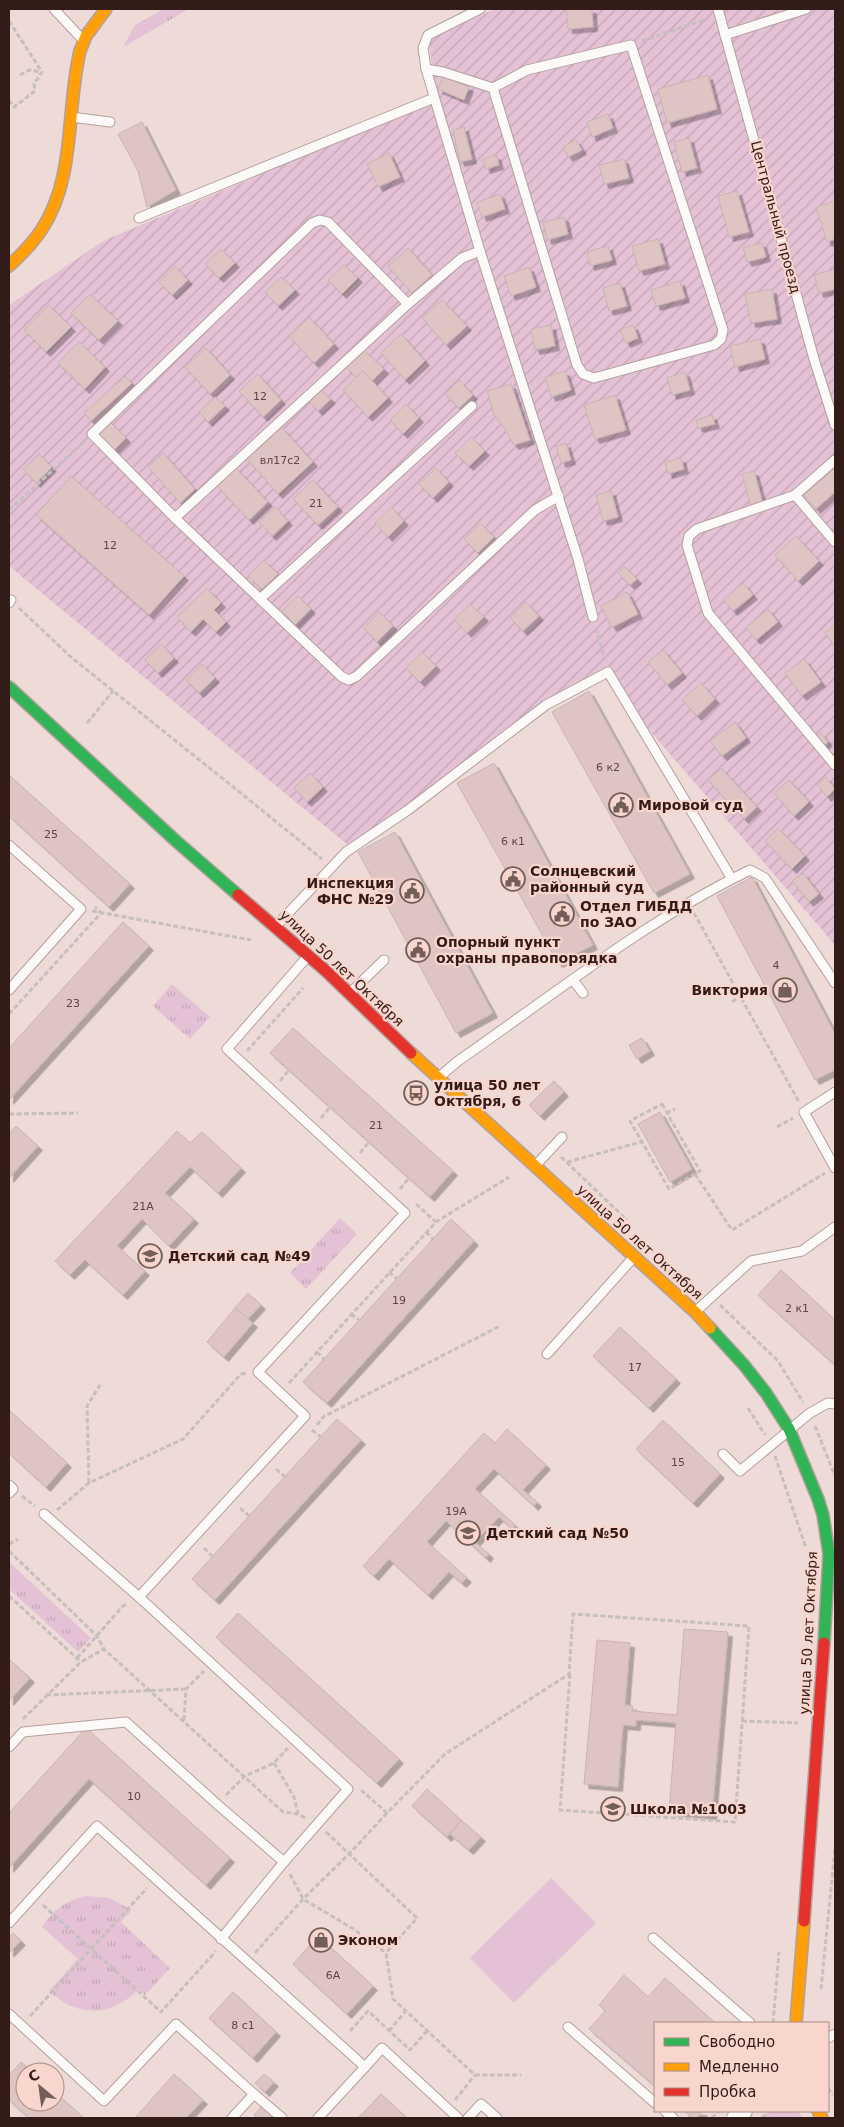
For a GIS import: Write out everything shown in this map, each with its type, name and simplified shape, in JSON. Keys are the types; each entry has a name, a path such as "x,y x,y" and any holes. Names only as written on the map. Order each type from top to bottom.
{"street":[{"path":"9,266 19,258 44,226 58,198 65,169 76,76 84,41 106,9"},
{"name":"улица 50 лет Октября","path":"9,687 176,841 276,926 534,1167 695,1312 744,1365 766,1393 789,1429 809,1475 823,1515 829,1554 831,1600 796,2022"}],"lane":[{"path":"54,9 84,41"},
{"path":"480,9 428,35 423,48 426,69 480,251 559,496 593,617"},
{"path":"725,35 806,9"},
{"name":"Центральный проезд","path":"719,12 814,359 835,425"},
{"path":"426,69 443,72 494,88 528,70 631,45 723,330 721,339 714,345 594,378 583,374 577,365 494,88"},
{"path":"139,218 434,98"},
{"path":"70,117 110,122"},
{"path":"408,304 328,222 320,220 312,223 92,434 175,518 342,678 349,680 357,676 535,510 559,496"},
{"path":"175,518 408,304 462,258 480,251"},
{"path":"260,599 472,406"},
{"path":"835,460 795,495 697,529 689,536 687,545 708,613 835,765"},
{"path":"795,495 835,542"},
{"path":"276,926 346,852 408,810 546,705 608,672 732,880"},
{"path":"9,845 81,909 9,990"},
{"path":"438,1078 458,1061 620,946 750,870 765,878 835,983"},
{"path":"139,1597 305,1416 258,1372 405,1213 227,1049 308,956"},
{"path":"350,994 384,960"},
{"path":"573,980 583,993"},
{"path":"835,1092 804,1112 835,1167"},
{"path":"534,1167 562,1138"},
{"path":"695,1312 751,1262 802,1251 835,1227"},
{"path":"547,1354 634,1257"},
{"path":"723,1454 740,1471 770,1444 810,1413 828,1403 835,1404"},
{"path":"823,1515 835,1512"},
{"path":"44,1514 212,1663 348,1789 284,1862 222,1940"},
{"path":"9,1745 23,1732 126,1722 284,1862"},
{"path":"9,1922 97,1826 365,2067"},
{"path":"653,1938 749,2022"},
{"path":"9,2014 104,2101 176,2024 282,2118"},
{"path":"568,2027 654,2102"},
{"path":"318,2118 382,2048 458,2118"},
{"path":"232,2118 254,2094"},
{"path":"468,2118 481,2104 497,2118"}],"path":[{"path":"631,45 719,12"},
{"path":"9,22 42,72"},
{"path":"20,75 29,70 42,72"},
{"path":"9,100 14,107 35,91 34,84 42,72"},
{"path":"9,510 92,434"},
{"path":"10,602 72,658 332,868"},
{"path":"593,617 608,672"},
{"path":"87,723 113,691"},
{"path":"689,904 804,1112 777,1127"},
{"path":"81,909 251,940"},
{"path":"253,1057 247,1050 304,988"},
{"path":"732,1002 739,997"},
{"path":"279,1081 289,1070"},
{"path":"273,1075 286,1088"},
{"path":"662,1104 666,1112 700,1170 669,1189 630,1121 662,1104"},
{"path":"320,1118 330,1107"},
{"path":"666,1112 675,1109"},
{"path":"314,1112 327,1124"},
{"path":"9,1114 78,1113"},
{"path":"360,1153 370,1142"},
{"path":"567,1162 642,1142"},
{"path":"353,1147 366,1159"},
{"path":"552,1149 628,1221"},
{"path":"695,1174 732,1230 835,1167"},
{"path":"295,1391 287,1384 436,1222 509,1177"},
{"path":"400,1189 410,1178"},
{"path":"393,1183 407,1196"},
{"path":"414,1202 436,1222"},
{"path":"426,1232 433,1239"},
{"path":"390,1272 397,1279"},
{"path":"352,1314 359,1320"},
{"path":"316,1411 324,1417 500,1326"},
{"path":"316,1352 324,1359"},
{"path":"10,1489 44,1514 59,1510 89,1483 183,1439 241,1374 258,1372"},
{"path":"89,1483 87,1406 100,1385"},
{"path":"748,1408 770,1444 807,1552"},
{"path":"312,1430 321,1437"},
{"path":"276,1469 284,1477"},
{"path":"240,1508 249,1516"},
{"path":"9,1544 18,1538"},
{"path":"204,1548 212,1556"},
{"path":"9,1551 97,1636 104,1649 283,1812 298,1814 317,1823 418,1918 386,1953"},
{"path":"9,1596 81,1662"},
{"path":"77,1658 123,1606 139,1597"},
{"path":"254,1954 303,1899 445,1754 569,1674 573,1614 749,1626 735,1822 560,1810 570,1674"},
{"path":"21,1721 81,1662 104,1649"},
{"path":"184,1720 186,1689 212,1663"},
{"path":"46,1696 186,1689"},
{"path":"798,1732 799,1713"},
{"path":"742,1721 798,1723"},
{"path":"226,1795 245,1776 274,1763 295,1740"},
{"path":"274,1763 294,1797 298,1814"},
{"path":"355,1784 387,1813"},
{"path":"821,1989 833,1901 835,1848"},
{"path":"284,1862 303,1899 352,1928 386,1953 393,1999 475,2075 521,2074"},
{"path":"30,2015 155,1879"},
{"path":"47,1908 160,2012 222,1940"},
{"path":"350,2031 368,2011 410,2050 427,2031"},
{"path":"389,2030 405,2012"},
{"path":"457,2096 475,2075"}],"green space":[{"path":"164,9 189,9 123,47 135,25"},
{"path":"495,9 835,9 835,945 599,672 354,850 9,566 9,305 105,240 437,101 428,38"},
{"path":"172,984 210,1017 190,1039 153,1006"},
{"path":"340,1218 357,1234 306,1289 290,1273"},
{"path":"9,1562 91,1638 78,1652 9,1589"},
{"path":"551,1878 596,1923 514,2003 470,1958"},
{"path":"87,1896 109,1898 132,1910 121,1922 170,1968 145,1995 139,1989 117,2005 94,2011 71,2006 49,1991 78,1959 42,1927 61,1906"},
{"path":"768,2112 799,2112 802,2118 762,2118"}],"building":[{"path":"566,9 592,9 593,27 568,29"},
{"path":"708,75 717,109 667,123 658,89"},
{"path":"443,77 469,87 464,100 438,89"},
{"path":"608,114 613,128 592,137 587,122"},
{"path":"142,122 176,190 147,207 138,171 118,134"},
{"path":"464,127 472,159 460,162 453,130"},
{"path":"689,138 697,168 682,172 674,142"},
{"path":"576,140 582,150 568,157 563,147"},
{"path":"389,153 400,177 378,187 367,164"},
{"path":"496,155 499,165 486,169 483,159"},
{"path":"624,159 629,178 604,184 599,165"},
{"path":"737,191 749,232 729,237 718,196"},
{"path":"500,194 505,209 482,217 477,202"},
{"path":"835,201 835,239 827,242 816,207"},
{"path":"564,217 568,234 547,240 543,222"},
{"path":"658,239 665,264 639,271 632,246"},
{"path":"762,243 766,257 747,262 743,248"},
{"path":"608,246 612,260 590,266 587,252"},
{"path":"408,248 432,275 412,293 388,266"},
{"path":"221,249 235,263 219,278 205,264"},
{"path":"344,265 358,278 342,294 328,280"},
{"path":"175,266 188,280 172,295 159,282"},
{"path":"529,267 536,287 511,296 504,276"},
{"path":"835,269 835,289 819,293 814,275"},
{"path":"281,277 295,290 278,306 265,292"},
{"path":"680,281 685,298 656,306 651,290"},
{"path":"620,283 627,306 609,311 603,288"},
{"path":"772,289 777,319 751,323 745,294"},
{"path":"90,294 118,321 99,340 71,313"},
{"path":"442,300 467,326 446,345 422,318"},
{"path":"49,305 71,327 46,352 24,330"},
{"path":"309,317 334,344 314,363 289,336"},
{"path":"551,325 555,346 535,350 531,329"},
{"path":"633,325 638,338 626,343 620,330"},
{"path":"401,334 425,361 405,380 381,353"},
{"path":"760,339 765,359 735,367 730,346"},
{"path":"79,342 105,367 85,389 58,363"},
{"path":"206,348 230,375 210,394 185,367"},
{"path":"363,349 384,369 372,381 363,371 356,377 345,366"},
{"path":"363,371 388,398 368,417 343,390"},
{"path":"565,371 571,390 551,397 545,377"},
{"path":"685,372 690,390 672,395 667,378"},
{"path":"258,374 281,400 263,417 239,391"},
{"path":"125,376 132,383 91,421 84,413"},
{"path":"459,380 473,395 459,408 445,394"},
{"path":"511,384 530,440 514,445 494,415 487,391"},
{"path":"321,390 331,399 318,411 309,401"},
{"path":"615,395 626,430 595,439 584,405"},
{"path":"215,397 225,406 208,422 199,412"},
{"path":"406,404 419,418 403,434 390,420"},
{"path":"712,415 715,424 698,428 696,420"},
{"path":"107,419 126,438 114,450 94,432"},
{"path":"281,427 313,462 278,494 247,459"},
{"path":"471,437 485,451 469,466 455,453"},
{"path":"566,443 571,460 561,463 556,446"},
{"path":"163,453 195,489 180,503 148,467"},
{"path":"39,454 52,467 36,483 23,469"},
{"path":"681,458 684,469 668,474 665,462"},
{"path":"235,467 268,502 249,520 216,485"},
{"path":"436,468 449,482 433,498 419,484"},
{"path":"835,468 835,492 816,509 804,495"},
{"path":"754,471 763,504 751,507 742,474"},
{"path":"71,476 184,576 149,615 36,515"},
{"path":"313,480 338,507 318,525 293,499"},
{"path":"611,491 618,517 603,521 596,495"},
{"path":"275,507 288,521 272,536 259,522"},
{"path":"391,507 404,521 388,537 375,523"},
{"path":"480,523 494,537 478,553 464,539"},
{"path":"796,536 819,561 798,581 775,555"},
{"path":"264,560 278,574 262,589 248,576"},
{"path":"624,566 637,579 630,585 618,573"},
{"path":"743,583 753,595 733,611 723,600"},
{"path":"207,588 221,603 214,610 226,622 216,632 203,619 191,632 177,617"},
{"path":"627,592 638,614 612,627 601,606"},
{"path":"298,596 311,609 295,625 282,611"},
{"path":"526,602 539,616 523,631 510,618"},
{"path":"470,604 484,617 467,633 454,619"},
{"path":"768,609 778,622 756,640 746,628"},
{"path":"379,612 393,626 377,642 364,628"},
{"path":"835,626 835,646 825,633"},
{"path":"161,644 174,658 158,673 145,660"},
{"path":"663,650 682,673 667,685 648,662"},
{"path":"422,652 436,666 420,682 406,668"},
{"path":"804,659 821,682 802,696 785,673"},
{"path":"202,664 215,678 199,693 186,680"},
{"path":"701,683 715,699 697,716 682,700"},
{"path":"589,691 690,874 654,893 552,712"},
{"path":"735,722 746,738 722,756 710,741"},
{"path":"821,733 828,742 818,749 812,740"},
{"path":"494,763 593,945 558,963 457,783"},
{"path":"721,768 757,807 744,819 708,780"},
{"path":"310,773 323,787 307,802 294,788"},
{"path":"9,775 130,884 109,907 9,816"},
{"path":"826,777 835,789 827,797 817,784"},
{"path":"789,780 809,802 794,816 774,793"},
{"path":"778,828 805,856 792,869 765,841"},
{"path":"395,832 493,1013 456,1033 358,852"},
{"path":"803,873 819,894 809,902 792,881"},
{"path":"752,877 835,1034 835,1070 815,1080 717,896"},
{"path":"123,922 149,946 9,1100 9,1048"},
{"path":"293,1028 453,1171 430,1197 270,1053"},
{"path":"642,1038 650,1051 637,1059 629,1045"},
{"path":"554,1081 564,1092 540,1116 529,1105"},
{"path":"660,1112 692,1169 670,1182 638,1124"},
{"path":"16,1126 38,1146 9,1178 9,1134"},
{"path":"177,1131 190,1143 202,1132 241,1168 218,1193 190,1167 165,1193 194,1219 169,1246 142,1219 117,1246 145,1271 123,1295 85,1260 70,1275 55,1261"},
{"path":"451,1219 474,1241 327,1403 303,1382"},
{"path":"781,1270 835,1320 835,1365 758,1295"},
{"path":"248,1293 261,1305 248,1319 235,1308"},
{"path":"235,1308 253,1323 224,1357 207,1342"},
{"path":"620,1327 676,1379 649,1408 593,1356"},
{"path":"9,1410 67,1463 46,1487 9,1453"},
{"path":"337,1419 361,1440 215,1600 192,1579"},
{"path":"663,1420 720,1474 693,1503 636,1449"},
{"path":"507,1429 546,1465 523,1490 537,1502 534,1506 494,1469 475,1489 515,1525 512,1529 499,1517 475,1542 489,1554 486,1558 446,1521 427,1542 467,1578 462,1583 449,1572 428,1595 389,1559 374,1576 363,1566 484,1433 495,1443"},
{"path":"238,1613 399,1759 377,1783 216,1637"},
{"path":"684,1629 728,1632 712,1815 669,1811 676,1723 636,1720 636,1726 623,1725 618,1787 584,1784 597,1640 630,1643 625,1705 633,1706 632,1711 677,1715"},
{"path":"9,1659 30,1678 9,1701"},
{"path":"86,1728 230,1858 206,1885 89,1779 9,1868 9,1813"},
{"path":"427,1789 461,1820 447,1837 412,1806"},
{"path":"461,1820 481,1837 469,1850 450,1834"},
{"path":"13,1933 21,1941 9,1953 9,1938"},
{"path":"318,1936 373,1986 347,2014 293,1964"},
{"path":"624,1975 648,1997 665,1978 714,2022 654,2022 654,2085 589,2029 605,2011 599,2005"},
{"path":"233,1992 276,2032 253,2058 209,2018"},
{"path":"15,2069 15,2105 9,2100 9,2070 11,2073"},
{"path":"174,2074 203,2100 186,2118 135,2118"},
{"path":"264,2074 274,2082 265,2092 255,2083"},
{"path":"381,2094 407,2118 358,2118"},
{"path":"65,2101 84,2118 29,2118 22,2112 65,2112"},
{"path":"263,2105 277,2118 257,2118 254,2115"},
{"path":"685,2112 702,2112 697,2118 693,2118"}],"traffic: fast":[{"path":"9,687 176,841 238,895"},
{"path":"710,1328 744,1365 766,1393 789,1429 818,1499 823,1515 829,1554 824,1643"}],"traffic: slow":[{"path":"9,266 35,239 53,209 65,165 80,51 86,36 106,9"},
{"path":"411,1053 695,1312 710,1328"},
{"path":"796,2022 804,1921"},
{"path":"819,2112 822,2118"}],"traffic: jam":[{"path":"238,895 326,971 411,1053"},
{"path":"804,1921 824,1643"}],"place":[{"name":"Мировой суд","path":"621,805"},
{"name":"Солнцевский районный суд","path":"513,879"},
{"name":"Инспекция ФНС №29","path":"412,891"},
{"name":"Отдел ГИБДД по ЗАО","path":"562,914"},
{"name":"Опорный пункт охраны правопорядка","path":"418,950"},
{"name":"Виктория","path":"785,990"},
{"name":"улица 50 лет Октября, 6","path":"416,1093"},
{"name":"Детский сад №49","path":"150,1256"},
{"name":"Детский сад №50","path":"468,1533"},
{"name":"Школа №1003","path":"613,1809"},
{"name":"Эконом","path":"321,1940"}]}
